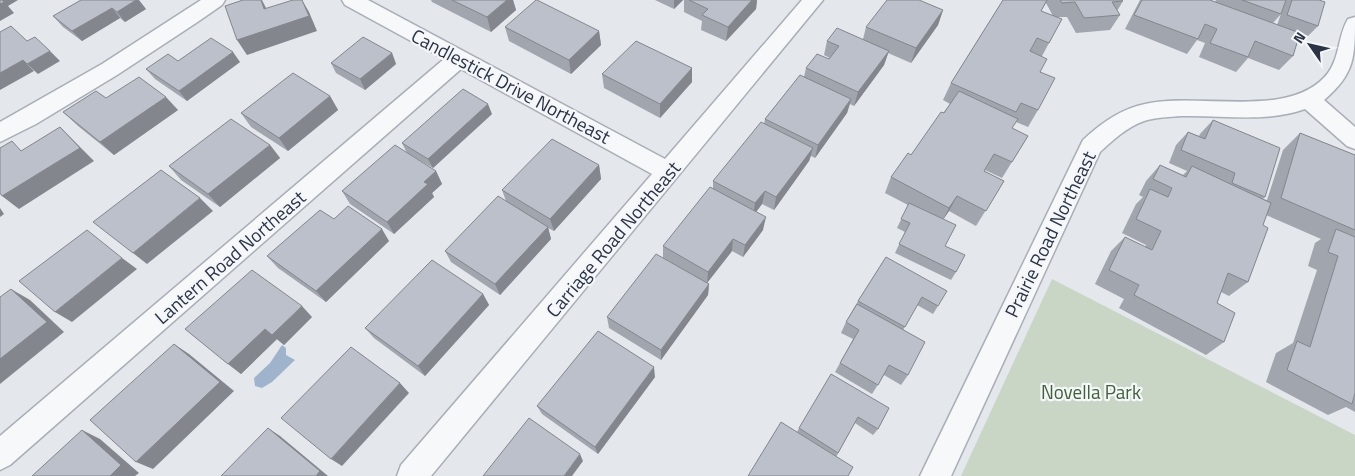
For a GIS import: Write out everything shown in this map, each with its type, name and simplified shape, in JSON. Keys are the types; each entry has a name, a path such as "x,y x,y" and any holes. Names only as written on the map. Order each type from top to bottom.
{"street":[{"path":"0,133 63,98 215,0"},
{"name":"Candlestick Drive Northeast","path":"352,0 669,172"},
{"name":"Carriage Road Northeast","path":"412,476 813,0"},
{"name":"Prairie Road Northeast","path":"935,476 1091,146 1114,124 1145,112 1183,107 1271,109 1309,99 1332,83 1344,61 1355,24"},
{"name":"Lantern Road Northeast","path":"0,455 459,58"},
{"path":"1309,99 1355,140"}],"green space":[{"name":"Novella Park","path":"1052,279 1355,435 1355,476 961,476"}],"water":[{"path":"282,345 286,348 286,355 295,360 272,382 262,388 255,386 254,378 270,363"}],"building":[{"path":"81,0 136,0 117,12 112,8 72,31 53,16"},
{"path":"243,0 261,0 264,9 293,0 302,0 309,16 237,40 225,6"},
{"path":"452,0 507,0 487,17"},
{"path":"536,0 599,31 569,60 505,27"},
{"path":"689,0 752,0 728,27 702,15 708,9"},
{"path":"887,0 919,0 943,10 916,48 866,27"},
{"path":"1003,0 1047,0 1041,11 1062,19 1049,43 1037,38 1030,51 1047,59 1040,72 1055,78 1038,110 1021,103 1016,112 951,83"},
{"path":"1060,0 1123,1 1112,2 1120,15 1084,18 1075,2 1062,3"},
{"path":"1142,0 1210,0 1300,33 1293,56 1255,41 1248,57 1210,43 1217,29 1205,24 1198,39 1134,15"},
{"path":"1242,0 1286,0 1281,14"},
{"path":"1292,0 1319,0 1325,2 1318,26 1287,15"},
{"path":"11,26 27,41 35,37 50,51 27,64 23,60 0,73 0,32"},
{"path":"837,28 889,51 858,92 806,68 817,54 829,59 839,46 827,41"},
{"path":"363,37 392,53 360,79 331,63"},
{"path":"211,38 233,52 179,91 146,69 168,54 178,61"},
{"path":"636,41 692,68 660,104 602,74"},
{"path":"293,73 330,96 279,138 241,113"},
{"path":"800,75 851,99 818,145 765,119"},
{"path":"139,77 166,97 100,142 63,112 96,91 106,98"},
{"path":"463,89 488,104 428,159 402,143"},
{"path":"959,91 1018,119 1012,128 1028,136 1012,162 994,154 984,171 1004,181 986,211 957,196 949,208 891,177 908,153 911,155 941,112 944,113"},
{"path":"231,119 270,145 208,194 169,166"},
{"path":"1213,120 1280,148 1265,197 1232,183 1235,173 1181,150 1188,132 1205,139"},
{"path":"761,122 813,148 776,197 765,191 755,203 713,181"},
{"path":"60,127 80,148 2,196 0,193 0,148 12,141 21,151"},
{"path":"1300,133 1355,155 1355,230 1281,198"},
{"path":"552,139 599,165 550,219 502,190"},
{"path":"395,145 436,171 424,182 428,184 387,222 342,191"},
{"path":"1160,165 1186,177 1192,166 1271,203 1263,225 1268,228 1248,282 1228,273 1217,303 1235,313 1224,342 1134,295 1139,285 1109,270 1125,237 1152,250 1161,231 1136,219 1150,189 1168,197 1172,188 1153,179"},
{"path":"161,170 200,198 133,253 93,222"},
{"path":"710,187 766,217 745,245 733,239 708,272 663,246"},
{"path":"498,196 548,227 495,284 445,251"},
{"path":"909,203 956,225 945,246 965,255 956,272 899,244 910,223 901,219"},
{"path":"348,206 382,229 316,291 267,256 320,210 334,219"},
{"path":"1336,229 1355,237 1355,393 1352,404 1287,370 1297,341 1310,347 1338,256 1328,252"},
{"path":"87,230 122,258 55,312 19,281"},
{"path":"656,254 709,284 661,350 607,317"},
{"path":"886,257 947,291 938,306 922,297 905,327 858,301"},
{"path":"432,260 483,294 418,366 365,328"},
{"path":"252,270 302,306 272,335 265,329 228,364 185,329"},
{"path":"11,289 47,322 0,359 0,297"},
{"path":"857,304 925,342 908,375 889,365 878,385 840,363 859,330 846,322"},
{"path":"598,331 654,367 595,447 537,406"},
{"path":"174,344 220,382 136,462 90,420"},
{"path":"351,347 400,383 331,459 281,418"},
{"path":"831,374 889,408 878,429 858,417 838,453 799,428"},
{"path":"529,418 580,454 564,476 483,476"},
{"path":"781,422 853,467 848,476 748,476"},
{"path":"268,428 320,471 316,476 221,476"},
{"path":"82,430 121,465 110,476 32,476"}]}
